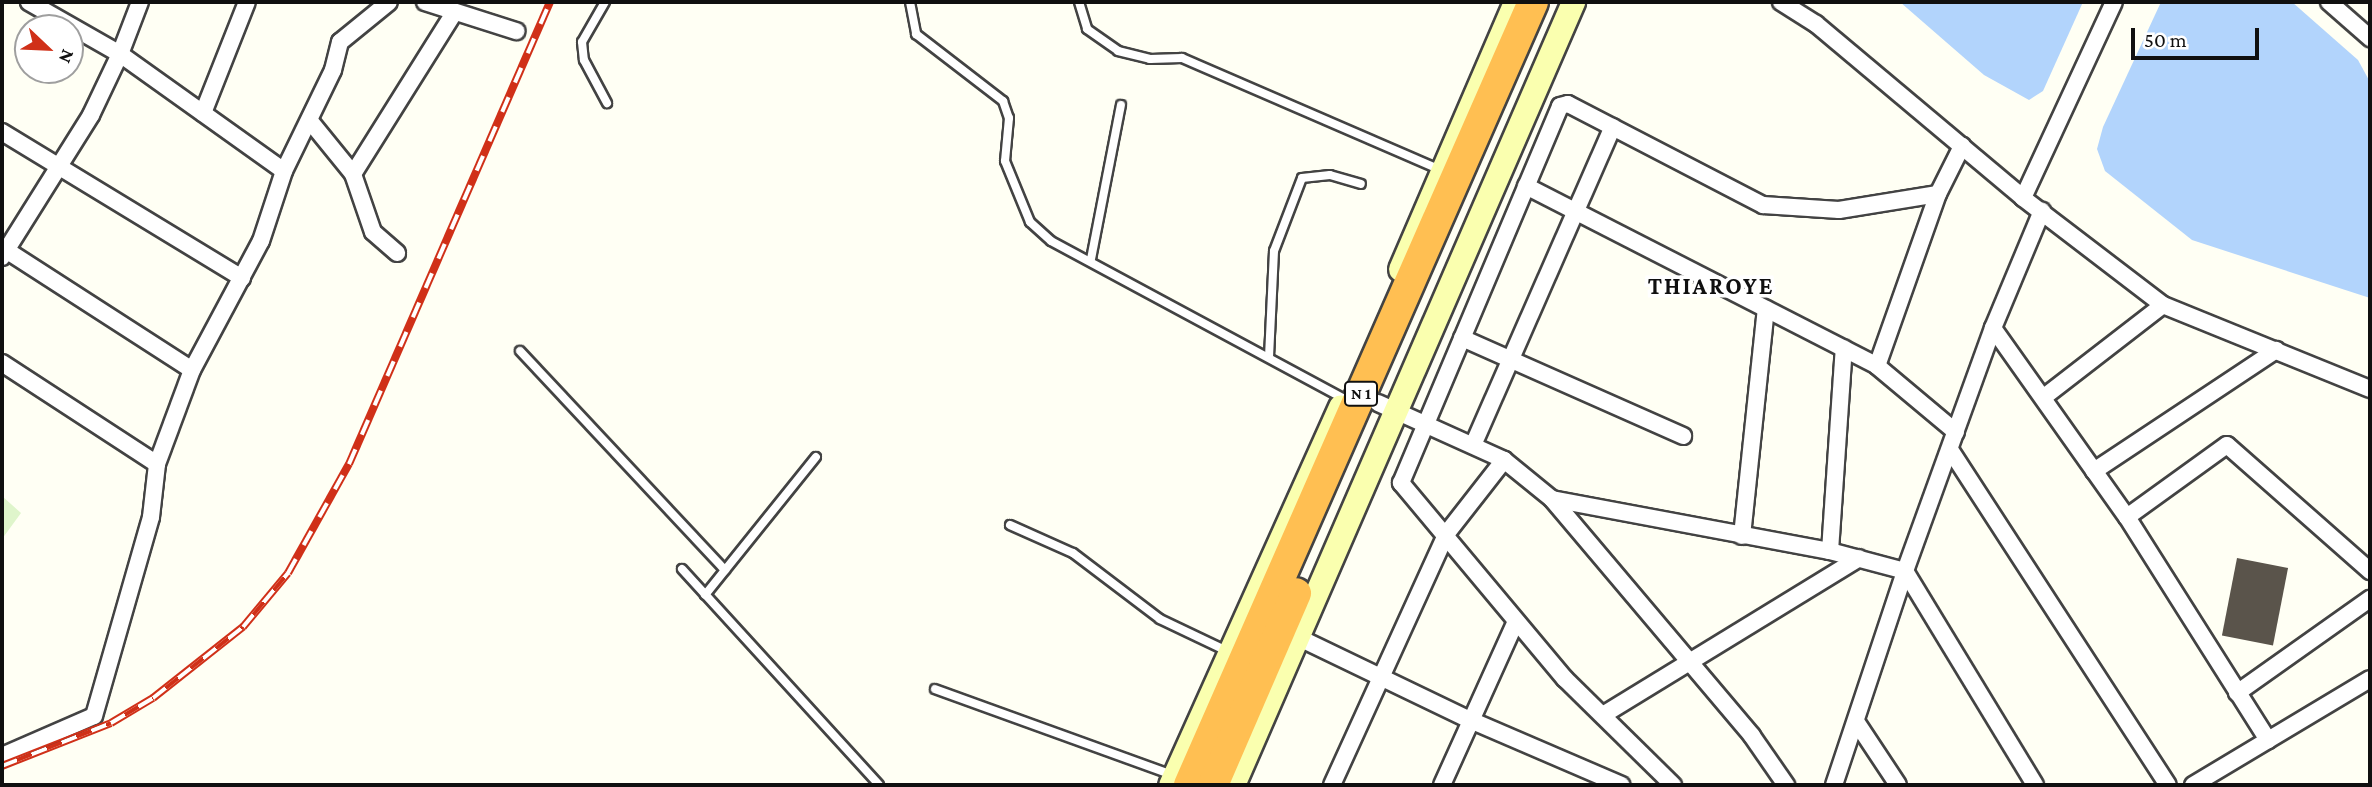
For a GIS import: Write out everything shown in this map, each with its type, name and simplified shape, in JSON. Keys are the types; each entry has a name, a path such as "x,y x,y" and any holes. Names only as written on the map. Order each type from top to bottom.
{"highway":[{"name":"N 1","path":"1188,782 1289,632 1450,174 1533,2"},
{"name":"N 1","path":"1188,782 1555,2"}],"street":[{"path":"29,2 120,54 284,171"},
{"path":"140,2 120,54 91,116 4,253 192,370"},
{"path":"203,113 247,2"},
{"path":"2,756 94,716 151,517 157,464 192,370 261,241 284,171 310,121 340,42 389,2"},
{"path":"425,2 516,31"},
{"path":"1450,174 1515,2"},
{"path":"1188,782 1227,651 1368,404 1573,2"},
{"path":"1781,2 1816,24 2022,198 2163,305 2370,389"},
{"path":"2022,198 2114,2"},
{"path":"2329,2 2370,38"},
{"path":"353,174 454,13"},
{"path":"1673,785 1603,715 1516,621 1447,533 1401,483 1423,422 1462,338 1560,106 1568,104 1763,205 1839,210 1938,194"},
{"path":"310,121 353,174 373,232 397,253"},
{"path":"1474,443 1613,127"},
{"path":"2,132 242,278"},
{"path":"1877,366 1938,194 1962,146"},
{"path":"1526,186 1877,366 1955,432"},
{"path":"1834,785 1857,723 1905,571 1951,451 1955,432 1993,328 2042,211"},
{"path":"2043,397 2163,305"},
{"path":"1742,536 1766,309"},
{"path":"1993,328 2127,517 2268,740"},
{"path":"1462,338 1683,436"},
{"path":"1830,551 1844,348"},
{"path":"2094,471 2276,350"},
{"path":"2,363 157,464"},
{"path":"1368,404 1474,443 1504,460 1552,499 1687,664 1752,736 1786,785"},
{"path":"2127,517 2227,445 2370,571"},
{"path":"1951,451 2168,785"},
{"path":"1332,785 1379,676 1447,533 1504,460"},
{"path":"1552,499 1830,551 1905,571 2035,785"},
{"path":"1603,715 1858,558"},
{"path":"2237,693 2370,599"},
{"path":"1442,785 1468,719 1516,621"},
{"path":"1233,785 1289,632 1468,719 1621,785"},
{"path":"2193,785 2370,679"},
{"path":"1857,723 1898,785"}],"lane":[{"path":"605,2 582,42 587,68 607,103"},
{"path":"910,2 916,34 1003,101 1009,118 1005,161 1030,222 1051,241 1091,259 1269,357 1368,404"},
{"path":"1079,2 1087,29 1118,51 1150,59 1182,58 1450,174"},
{"path":"1091,259 1121,105"},
{"path":"1269,357 1274,251 1302,178 1330,174 1361,184"},
{"path":"520,351 725,570"},
{"path":"705,595 816,457"},
{"path":"1010,525 1073,554 1160,619 1227,651"},
{"path":"682,569 879,785"},
{"path":"935,690 1188,782"}],"green space":[{"path":"2,496 21,513 2,539"}],"water":[{"path":"1900,2 2083,2 2043,91 2029,100 1984,75"},
{"path":"2161,2 2292,2 2358,60 2370,82 2370,298 2192,240 2105,171 2097,149 2103,127"}],"building":[{"path":"2237,558 2288,568 2273,645 2222,636"}],"railway":[{"path":"2,766 111,723 153,698 243,627 288,573 349,464 550,2"}],"district":[{"name":"THIAROYE","path":"1711,286"}]}
